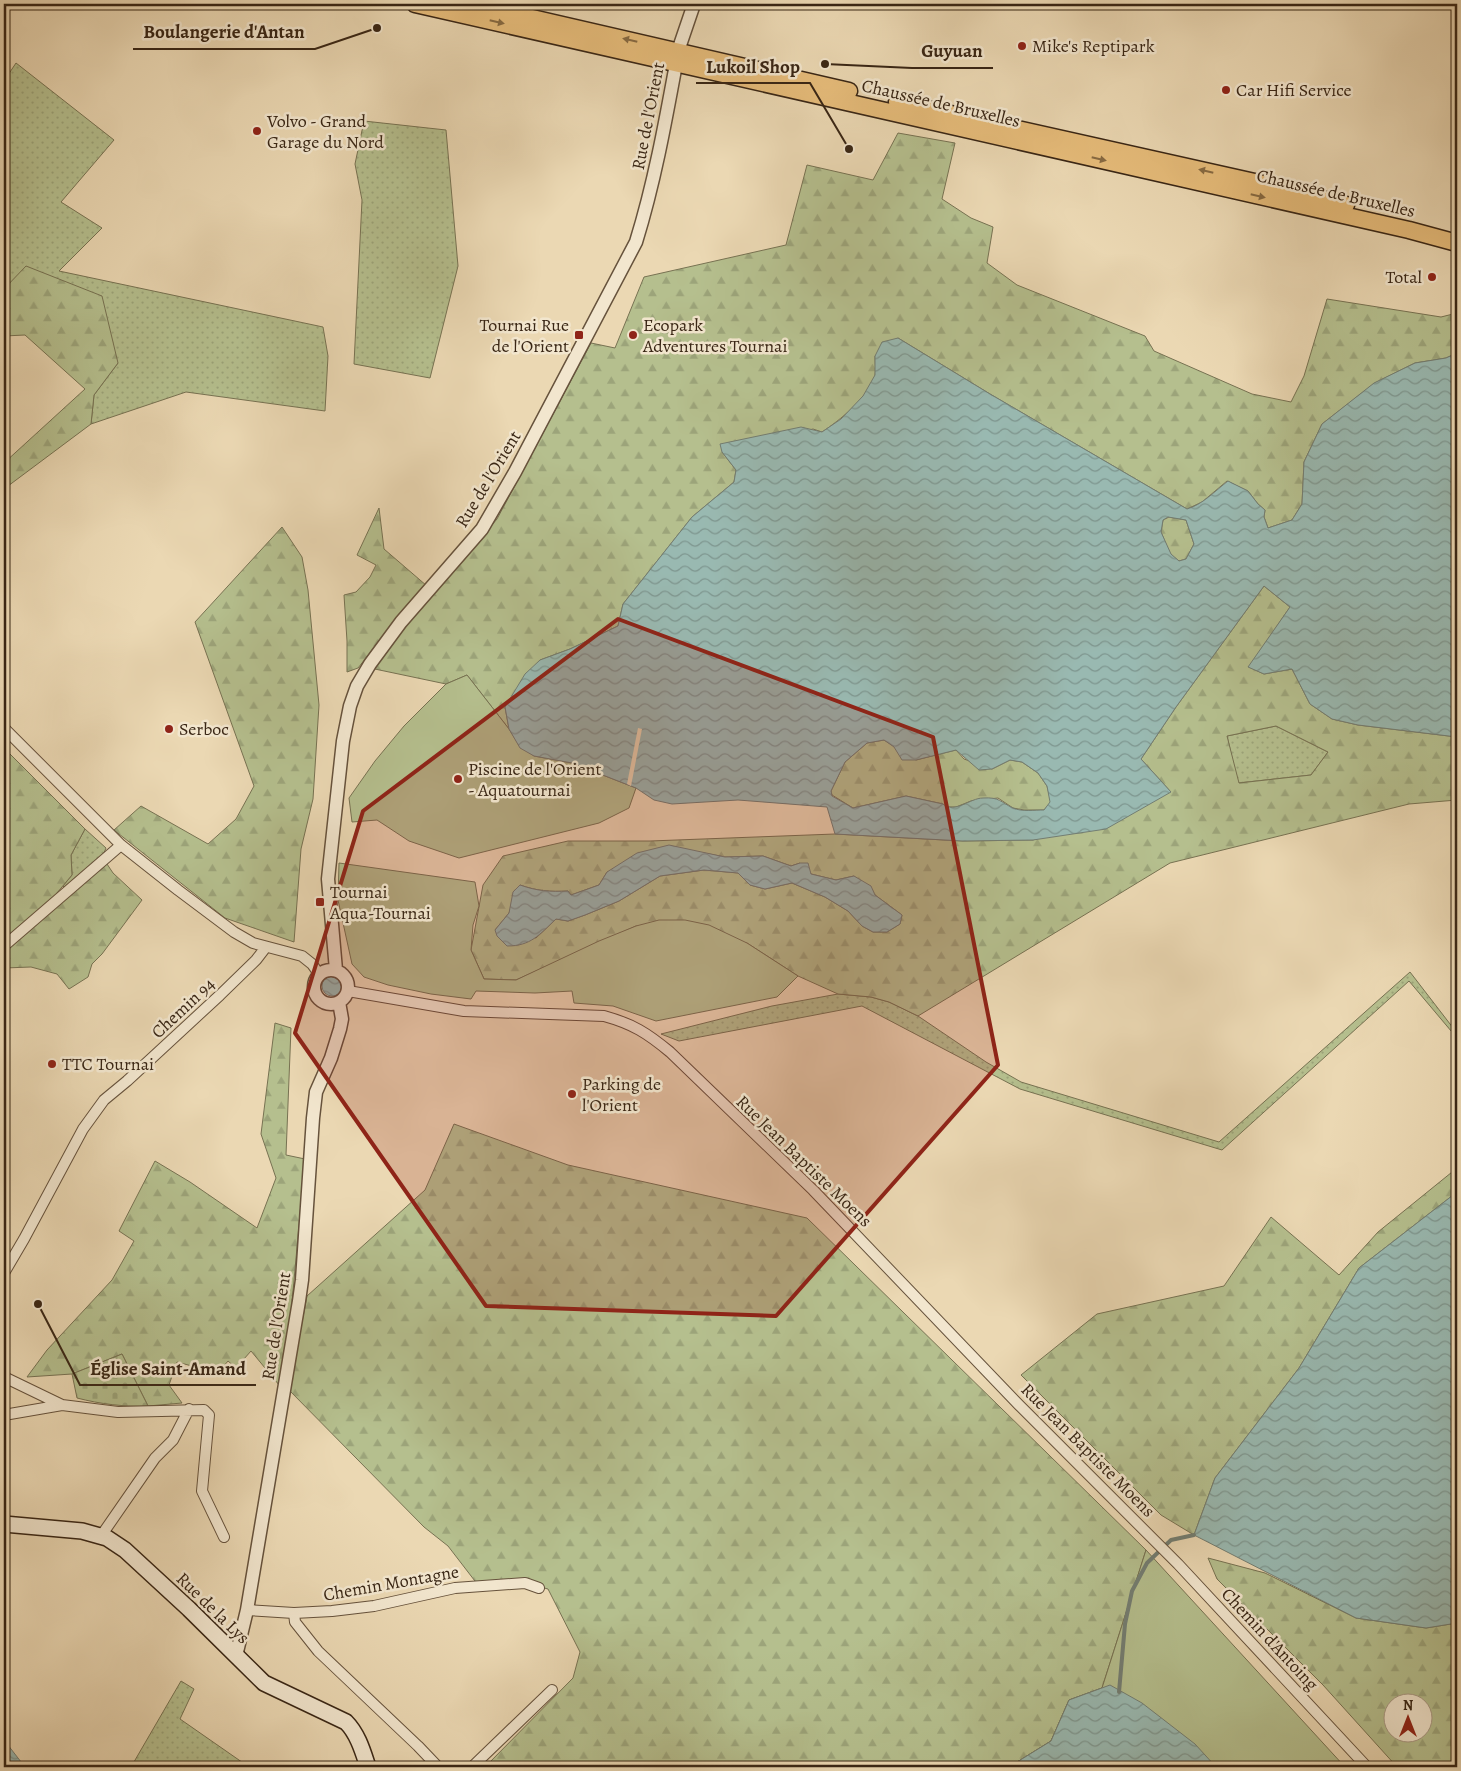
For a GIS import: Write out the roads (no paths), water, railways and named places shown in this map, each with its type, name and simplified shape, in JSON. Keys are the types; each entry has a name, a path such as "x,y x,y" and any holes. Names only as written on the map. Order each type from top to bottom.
{"main road":[{"name":"Chaussée de Bruxelles","path":"415,4 677,57 1268,186 1457,231"},
{"name":"Chaussée de Bruxelles","path":"472,4 677,57 1457,243"},
{"name":"Rue de la Lys","path":"4,1524 82,1531 107,1538 125,1550 264,1682 346,1722 358,1739 368,1767"}],"street":[{"name":"Rue de l'Orient","path":"336,970 328,879 343,741 350,706 357,686 370,664 401,622 482,529 520,464 632,249 644,217 677,57 694,4"},
{"path":"4,728 121,845 234,932 253,943 302,956 312,964 319,974"},
{"path":"4,946 121,845"},
{"name":"Chemin 94","path":"4,1273 81,1132 104,1100 156,1055 220,995 256,960 266,947"},
{"path":"327,970 336,970 345,976 348,992 339,1002 331,1004 318,999 313,986 319,974 327,970"},
{"name":"Rue Jean Baptiste Moens","path":"348,992 464,1011 604,1016 627,1023 649,1034 813,1190 1019,1405 1148,1534"},
{"name":"Rue de l'Orient","path":"236,1656 247,1610 300,1294 316,1092 331,1058 340,1029 342,1019 339,1002"},
{"path":"4,1377 62,1405"},
{"path":"4,1415 62,1405 118,1412 204,1410 209,1415 202,1491 224,1537"},
{"path":"101,1536 155,1458 173,1440 189,1409"},
{"name":"Chemin d'Antoing","path":"1148,1534 1367,1767"},
{"name":"Chemin Montagne","path":"247,1610 294,1613 332,1611 374,1606 455,1588 478,1585 525,1584 539,1588"},
{"path":"294,1613 295,1622 318,1651 438,1767"},
{"path":"472,1767 552,1690"}],"water":[{"path":"898,338 1187,509 1203,501 1228,481 1248,491 1265,510 1264,517 1268,528 1292,520 1302,504 1304,462 1322,424 1374,383 1415,363 1446,358 1457,353 1457,737 1358,725 1332,719 1310,704 1292,669 1264,674 1248,667 1290,607 1264,586 1176,707 1141,759 1171,792 1106,829 1033,840 963,841 835,834 827,807 738,800 672,804 654,800 636,788 572,763 534,756 520,748 509,729 505,707 525,674 540,660 570,649 618,626 623,604 692,517 734,482 736,470 722,452 720,444 801,427 822,432 841,419 863,396 875,375 875,356 882,342","holes":["1168,517 1186,520 1194,544 1186,559 1179,561 1171,554 1161,532 1163,520","884,740 894,747 902,760 916,760 956,750 979,770 992,769 1010,760 1022,762 1038,773 1047,786 1050,802 1044,810 1017,809 993,798 983,798 958,806 948,807 943,804 906,796 853,808 832,796 831,791 845,762 867,743"]},
{"path":"669,845 725,857 763,856 791,866 808,863 811,874 836,880 854,876 871,886 875,895 902,915 900,924 887,932 873,932 862,926 848,911 825,897 792,883 765,889 750,885 738,873 704,870 660,876 619,901 568,921 556,919 529,942 507,946 497,936 495,930 509,913 513,892 520,885 544,891 568,891 571,895 599,885 607,872 637,853"},
{"path":"332,976 339,979 342,986 339,993 332,996 325,993 322,986 325,979"},
{"path":"1457,1192 1457,1623 1426,1628 1356,1618 1194,1535 1215,1478 1299,1368 1359,1268"},
{"path":"1110,1685 1142,1703 1195,1744 1216,1767 1009,1767 1051,1741 1069,1700"},
{"path":"4,1740 25,1767 4,1767"}],"waterway":[{"path":"1119,1692 1125,1624 1132,1591 1147,1563 1171,1540 1194,1535"}],"place":[{"name":"Boulangerie d'Antan","path":"377,28"},
{"name":"Mike's Reptipark","path":"1022,46"},
{"name":"Guyuan","path":"825,64"},
{"name":"Car Hifi Service","path":"1226,90"},
{"name":"Volvo - Grand Garage du Nord","path":"257,131"},
{"name":"Lukoil Shop","path":"849,149"},
{"name":"Total","path":"1432,277"},
{"name":"Tournai Rue de l'Orient","path":"579,335"},
{"name":"Ecopark Adventures Tournai","path":"633,335"},
{"name":"Serboc","path":"169,729"},
{"name":"Piscine de l'Orient - Aquatournai","path":"458,779"},
{"name":"Tournai Aqua-Tournai","path":"320,902"},
{"name":"TTC Tournai","path":"52,1064"},
{"name":"Parking de l'Orient","path":"572,1094"},
{"name":"Église Saint-Amand","path":"38,1304"}]}
